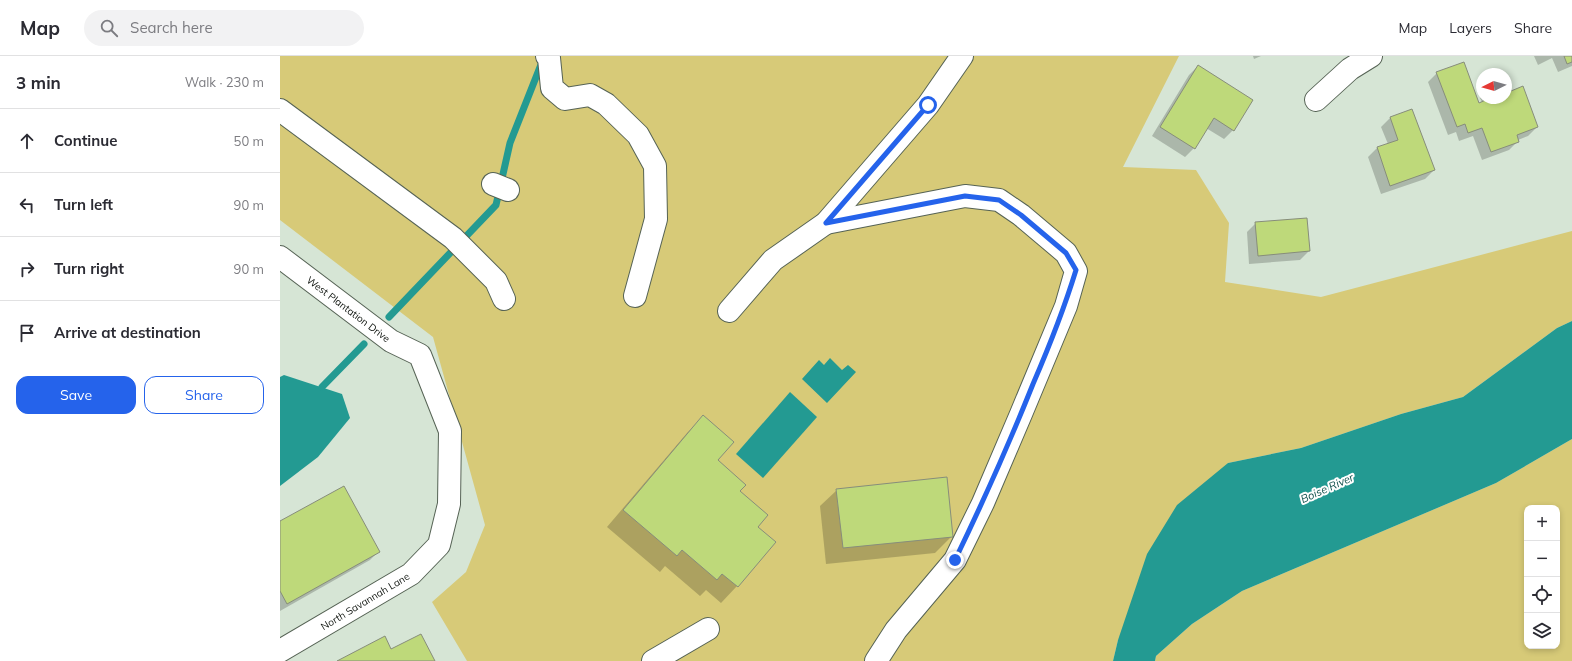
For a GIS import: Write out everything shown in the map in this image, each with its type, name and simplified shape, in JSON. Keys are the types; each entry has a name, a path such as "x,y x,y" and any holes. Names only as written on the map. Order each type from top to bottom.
{"street":[{"path":"729,311 773,260 826,223 928,105 962,56"},
{"path":"1316,100 1350,69 1370,56"},
{"path":"548,57 552,88 565,99 590,95 606,104 638,135 655,166 656,219 635,296"},
{"path":"280,110 460,246 496,281 504,299"},
{"path":"826,223 965,196 999,200 1021,215 1066,253 1076,270 1066,306 1021,414 983,502 955,560 896,630 876,661"},
{"name":"West Plantation Drive","path":"280,257 391,342 420,355"},
{"name":"North Savannah Lane","path":"280,651 412,574 439,545 449,504 450,431 420,355"},
{"path":"653,661 708,629"}],"shaded area":[{"path":"280,56 1179,56 1123,167 1196,170 1229,223 1225,282 1321,297 1572,231 1572,321 1557,328 1463,397 1401,414 1301,448 1228,463 1118,640 1113,661 467,661 432,602 466,572 485,525 433,337 280,220"},
{"path":"1572,439 1572,661 1155,661 1156,656 1192,624 1242,591 1496,483"}],"water":[{"name":"Boise River","path":"1572,321 1572,439 1496,483 1242,591 1192,624 1156,656 1155,661 1113,661 1118,640 1147,554 1177,505 1228,463 1301,448 1401,414 1463,397 1557,328"},
{"path":"830,358 842,370 848,365 856,372 827,403 802,379 819,360 824,365"},
{"path":"284,375 342,394 350,418 318,457 280,486 280,377"},
{"path":"790,392 817,417 763,478 736,454"}],"building":[{"path":"1564,56 1572,56 1572,62 1567,64"},
{"path":"1464,62 1476,95 1476,104 1512,104 1512,91 1523,86 1538,127 1517,135 1519,142 1491,152 1482,128 1468,133 1465,124 1457,127 1436,72"},
{"path":"1198,65 1253,100 1234,131 1214,118 1195,149 1160,127"},
{"path":"1412,109 1435,170 1390,186 1377,147 1398,140 1390,117"},
{"path":"1307,218 1310,251 1258,256 1255,222"},
{"path":"703,415 734,442 718,460 746,485 740,491 768,515 758,527 776,542 738,587 722,574 717,580 682,550 677,556 623,510"},
{"path":"947,477 953,537 843,548 836,489"},
{"path":"344,486 380,552 287,604 280,591 280,521"},
{"path":"421,634 435,661 337,661 385,636 391,649"}],"waterway":[{"path":"389,317 496,205 510,143 542,62"},
{"path":"322,387 364,344"}],"route":[{"path":"928,105 857,185 826,223 965,196 999,200 1021,215 1066,253 1076,270 1066,306 1021,414 983,502 955,560"}]}
